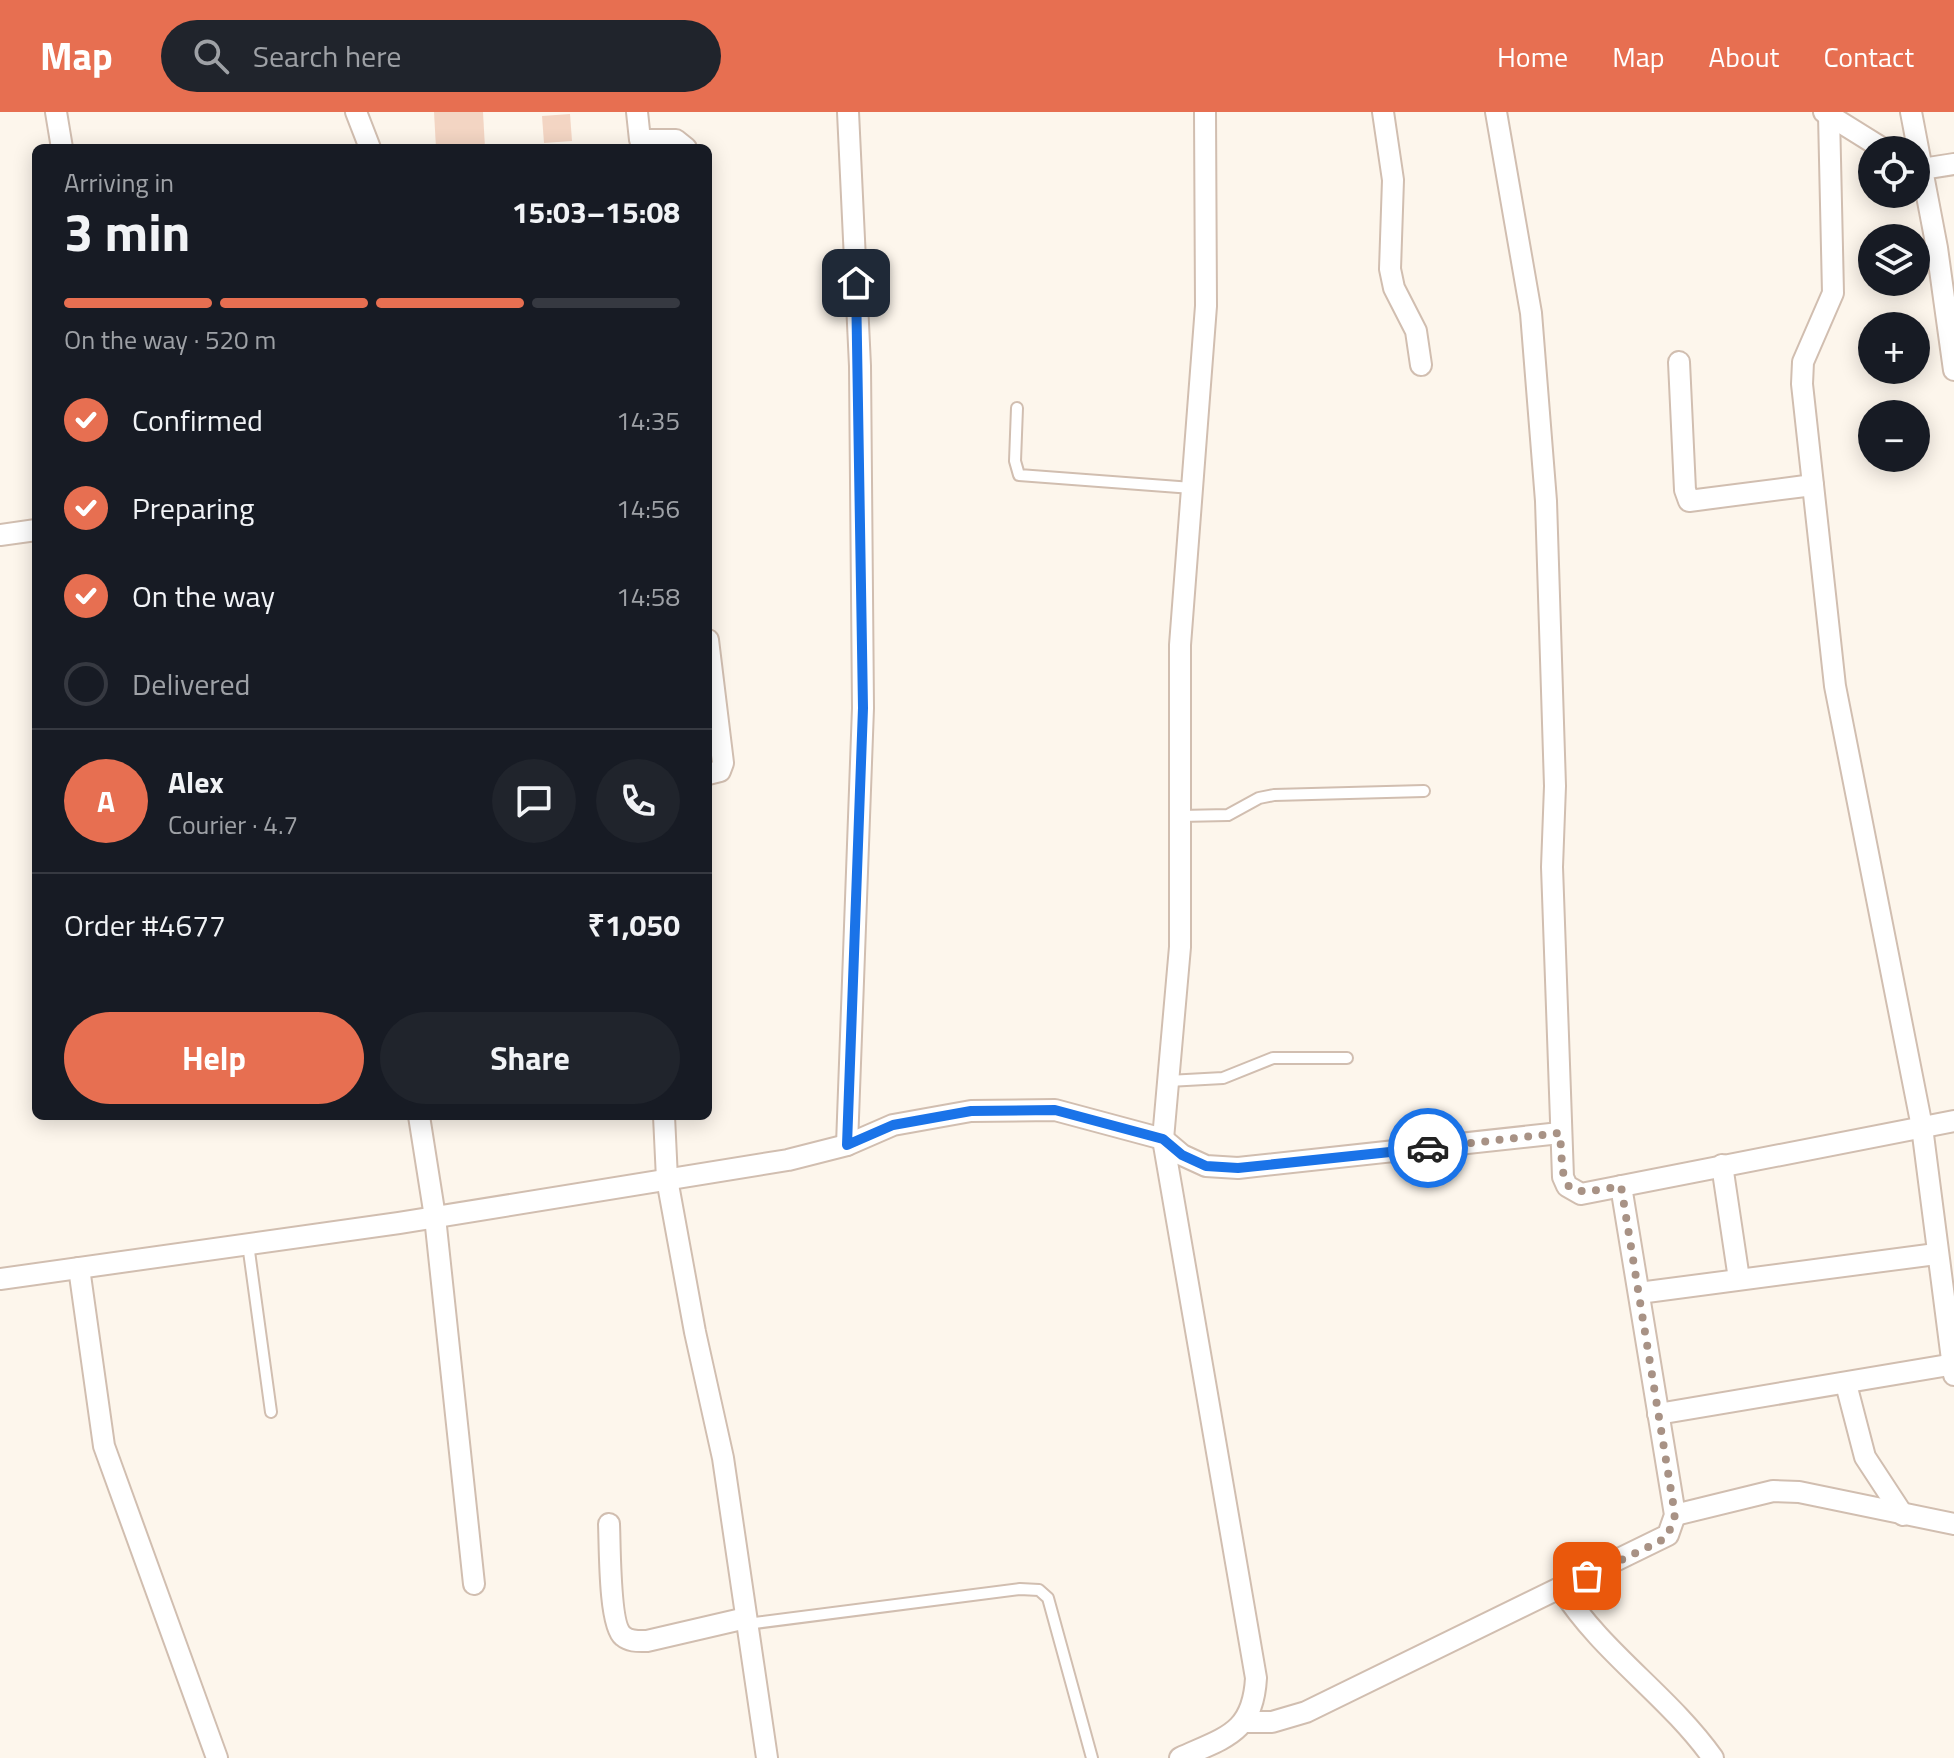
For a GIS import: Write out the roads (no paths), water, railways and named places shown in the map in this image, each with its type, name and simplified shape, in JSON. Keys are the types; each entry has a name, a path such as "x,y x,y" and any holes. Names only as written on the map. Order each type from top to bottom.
{"street":[{"path":"56,112 61,144"},
{"path":"356,112 368,144"},
{"path":"637,112 640,140 676,140 681,144"},
{"path":"847,1145 863,708 860,366 848,112"},
{"path":"1180,1758 1234,1733 1246,1722 1255,1705 1254,1653 1209,1414 1163,1139 1180,947 1180,645 1206,306 1205,112"},
{"path":"1383,112 1393,180 1390,269 1394,288 1416,331 1421,365"},
{"path":"1496,112 1531,313 1546,501 1555,786 1552,867 1560,1133 1563,1177 1567,1186 1581,1194 1954,1121"},
{"path":"1911,112 1914,136"},
{"path":"1827,113 1863,136"},
{"path":"1658,1414 1953,1368 1922,1127 1835,686 1813,485 1803,362 1833,293 1827,113"},
{"path":"1930,169 1954,164"},
{"path":"1928,208 1937,248 1954,370"},
{"path":"1679,362 1685,490 1689,501 1813,485"},
{"path":"0,535 32,531"},
{"path":"712,673 723,763 720,771 712,773"},
{"path":"0,1279 435,1217 788,1160 847,1145 893,1125 971,1111 1055,1110 1163,1139 1182,1155 1206,1166 1238,1168 1560,1133"},
{"path":"420,1120 435,1217 474,1584"},
{"path":"664,1120 667,1179 695,1332 723,1458 767,1758"},
{"path":"1722,1165 1739,1279"},
{"path":"1246,1722 1282,1720 1364,1686 1668,1535 1675,1515 1621,1186"},
{"path":"1639,1293 1936,1254"},
{"path":"79,1268 104,1446 217,1758"},
{"path":"1846,1384 1865,1457 1903,1515"},
{"path":"1675,1515 1773,1491 1799,1492 1954,1524"},
{"path":"609,1524 615,1620 623,1637 647,1641 747,1621"},
{"path":"1561,1588 1594,1635 1667,1702 1713,1758"}],"lane":[{"path":"1017,408 1015,461 1019,475 1192,488"},
{"path":"1180,816 1228,815 1259,798 1274,795 1424,791"},
{"path":"1168,1081 1223,1078 1273,1058 1347,1058"},
{"path":"248,1244 271,1412"},
{"path":"747,1621 1020,1589 1039,1590 1048,1598 1092,1758"}]}
